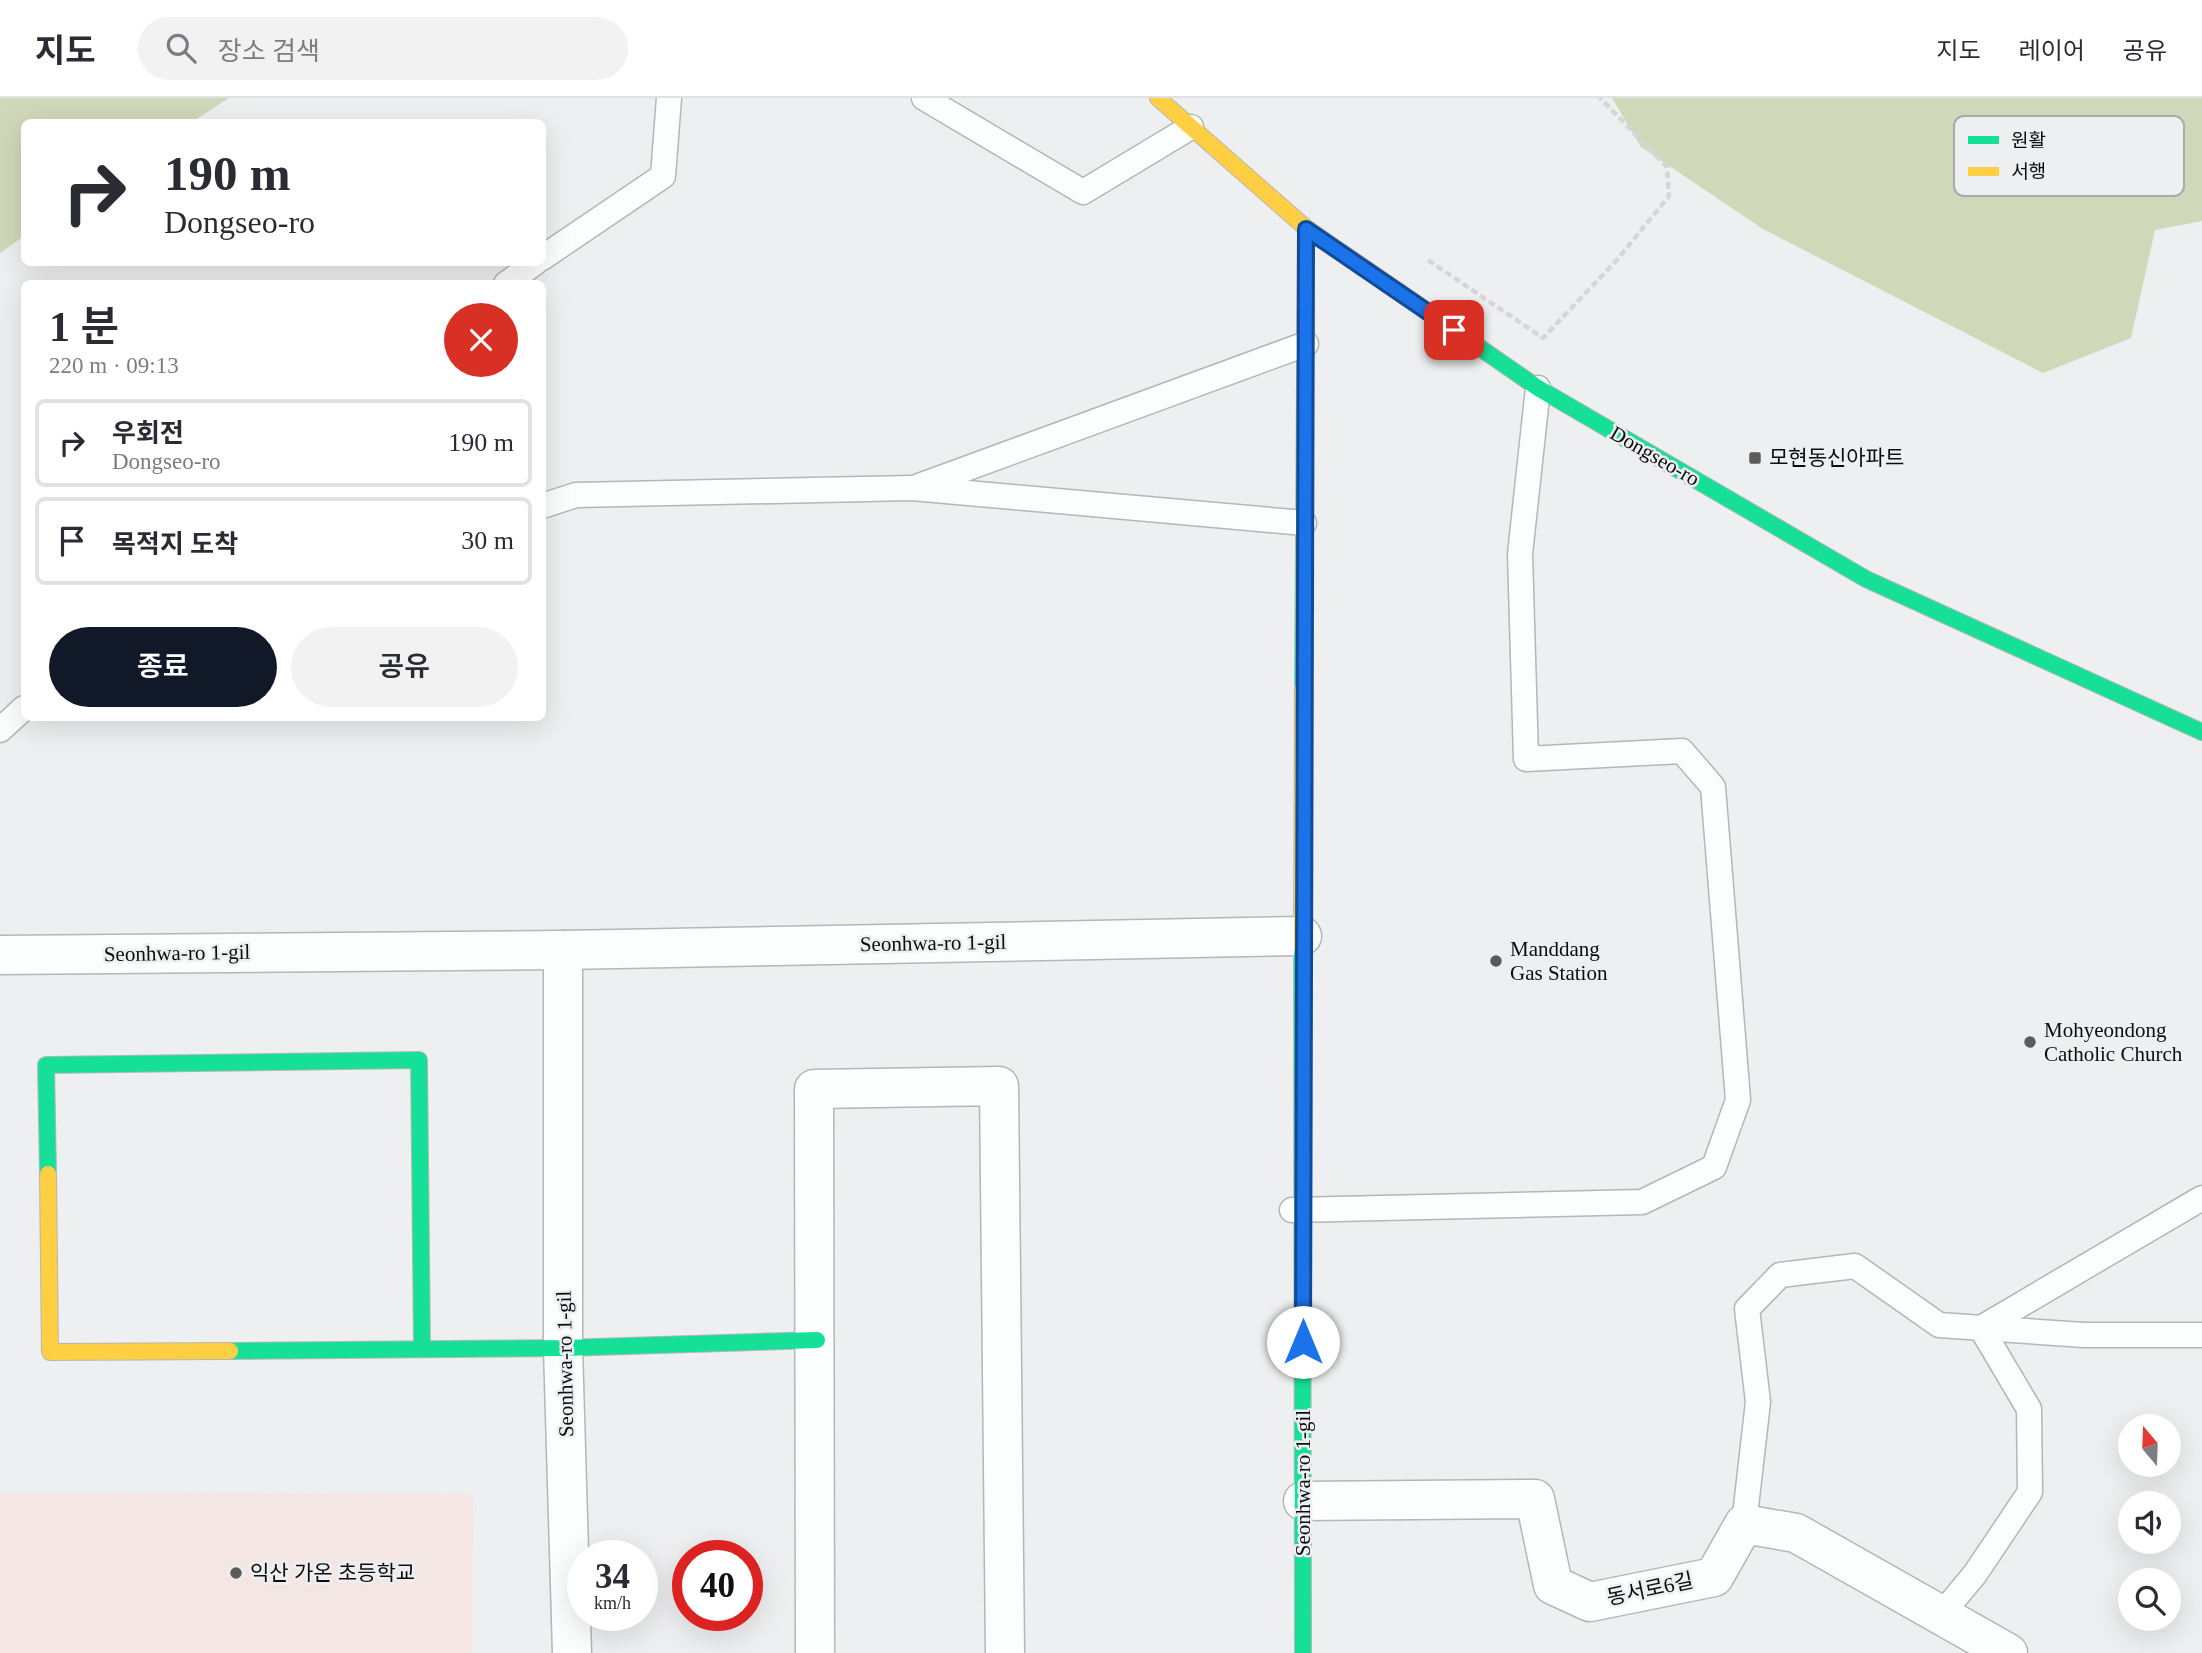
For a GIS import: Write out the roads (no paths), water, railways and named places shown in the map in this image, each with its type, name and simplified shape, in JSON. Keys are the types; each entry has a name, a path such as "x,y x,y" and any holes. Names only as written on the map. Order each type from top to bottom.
{"street":[{"name":"Dongseo-ro","path":"1158,98 1306,229 1538,388 1866,579 2202,732"},
{"name":"Seonhwa-ro 1-gil","path":"1303,1653 1297,1210 1302,936 1306,229"},
{"name":"Seonhwa-ro 1-gil","path":"0,955 563,950 1302,936"},
{"name":"Seonhwa-ro 1-gil","path":"563,950 564,1348 572,1653"},
{"path":"422,1348 419,1060 46,1065 50,1352 564,1348 817,1340"},
{"path":"815,1653 817,1340 814,1088 999,1086 1005,1653"},
{"name":"동서로6길","path":"1303,1501 1535,1499 1553,1585 1590,1602 1714,1577 1744,1524"},
{"path":"1744,1524 1796,1533 2008,1653"}],"lane":[{"path":"546,255 663,176 669,98"},
{"path":"924,98 1083,192 1191,127"},
{"path":"511,280 531,266"},
{"path":"912,488 1306,344"},
{"path":"1297,1210 1642,1202 1714,1167 1738,1100 1713,787 1682,751 1526,759 1520,554 1538,388"},
{"path":"546,505 576,495 912,488 1304,523"},
{"path":"0,730 21,711"},
{"path":"1981,1328 2202,1198"},
{"path":"1744,1524 1758,1402 1747,1308 1780,1275 1855,1266 1938,1325 2084,1335 2202,1335"},
{"path":"1940,1616 1975,1574 2030,1492 2029,1409 1981,1328"}],"place":[{"name":"모현동신아파트","path":"1755,458"},
{"name":"Manddang Gas Station","path":"1496,961"},
{"name":"Mohyeondong Catholic Church","path":"2030,1042"},
{"name":"익산 가온 초등학교","path":"236,1573"}]}
